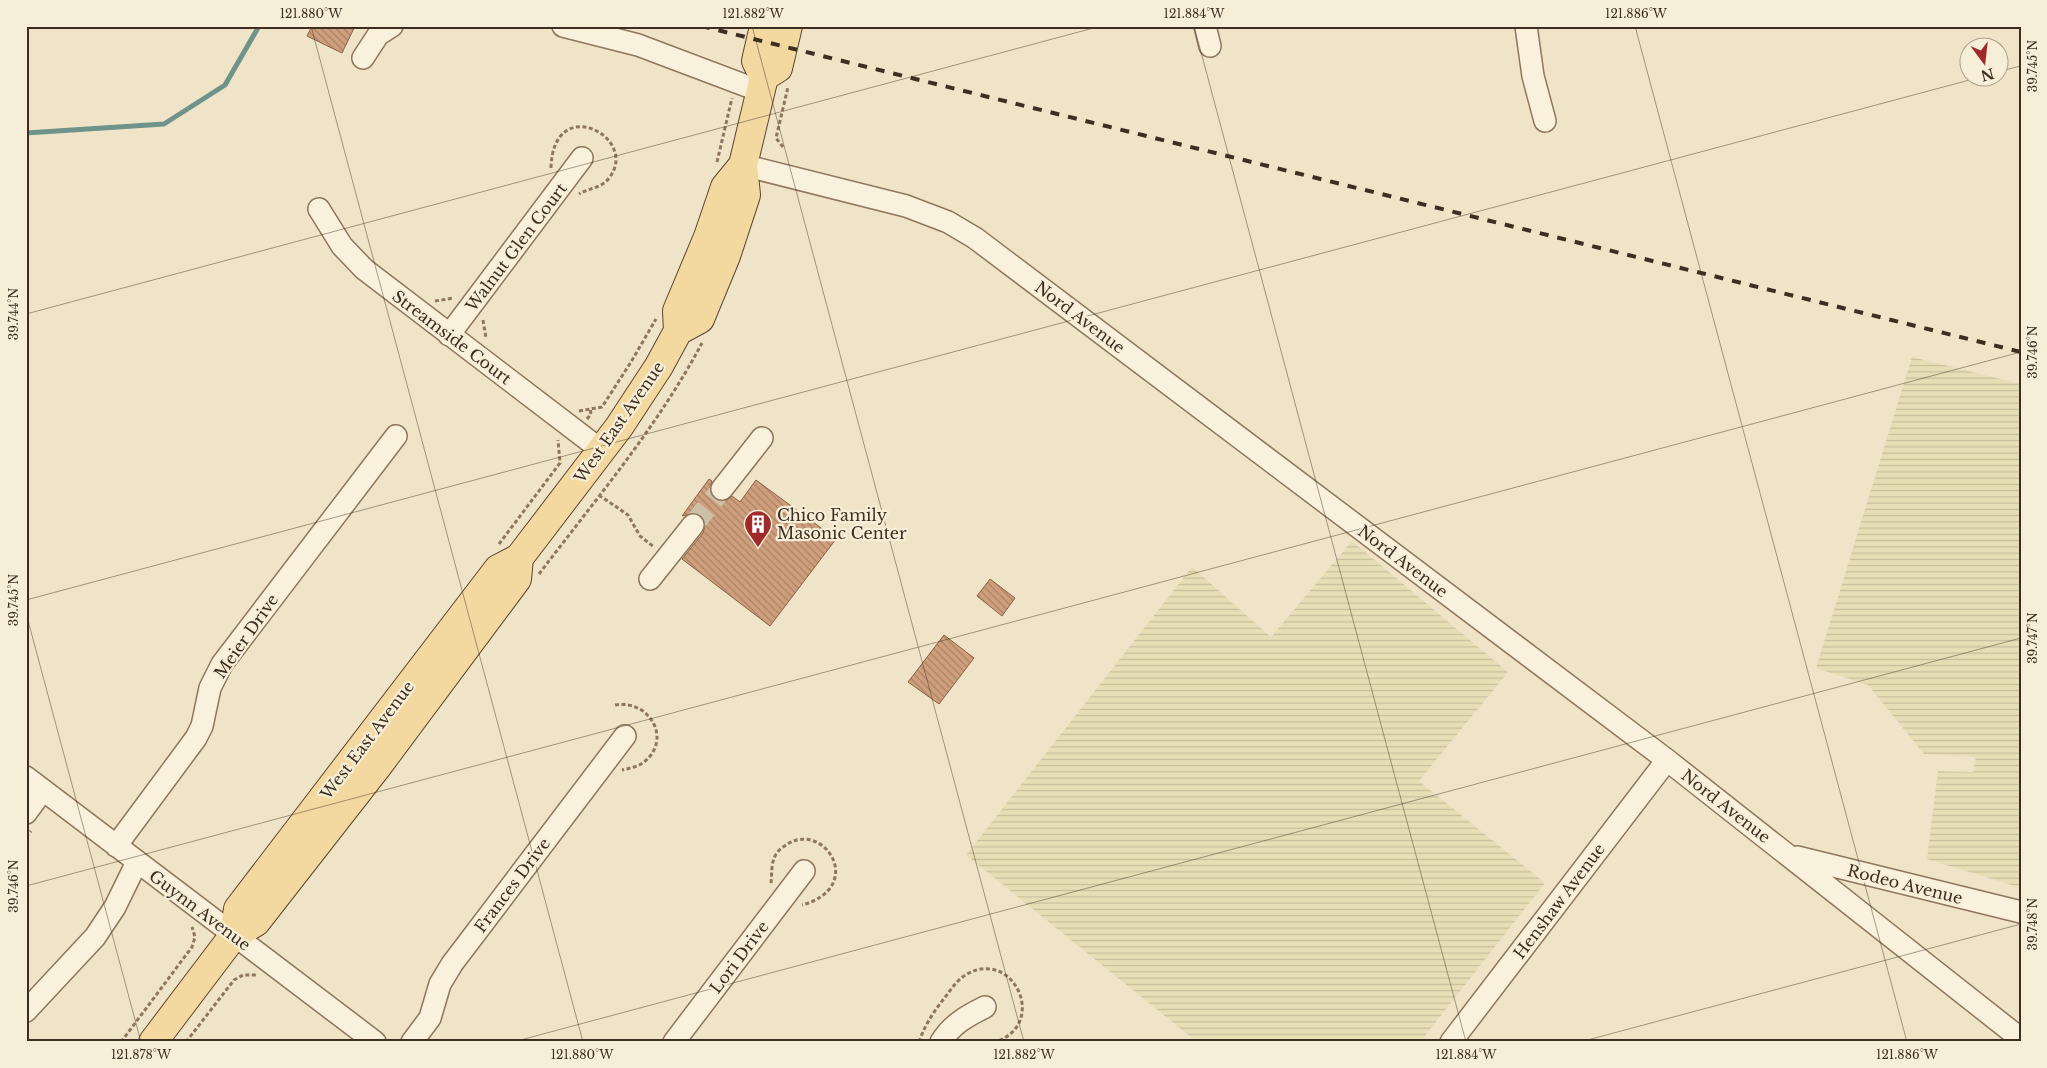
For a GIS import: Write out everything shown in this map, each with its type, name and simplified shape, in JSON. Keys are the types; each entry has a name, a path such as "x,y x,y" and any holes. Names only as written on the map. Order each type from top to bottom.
{"main road":[{"name":"West East Avenue","path":"153,1042 234,935 238,909 498,569 508,552 601,450 642,393 678,331 677,311 708,237 725,187 743,165 756,62 764,26"},
{"name":"West East Avenue","path":"753,82 778,68 788,26"}],"street":[{"path":"363,58 378,35 392,26"},
{"path":"563,26 638,45 753,82"},
{"path":"1526,26 1534,76 1545,121"},
{"name":"Walnut Glen Court","path":"449,335 582,158"},
{"name":"Nord Avenue","path":"743,165 906,206 962,229 1666,760 2021,1039"},
{"name":"Streamside Court","path":"319,209 333,233 353,259 379,282 601,450"},
{"name":"Meier Drive","path":"116,846 196,738 202,726 210,688 222,664 396,436"},
{"path":"722,488 762,438"},
{"path":"650,579 693,525"},
{"name":"Frances Drive","path":"412,1042 430,1018 440,984 452,964 625,736"},
{"name":"Henshaw Avenue","path":"1451,1042 1666,760"},
{"name":"Guynn Avenue","path":"26,777 375,1042"},
{"path":"26,813 43,790"},
{"name":"Rodeo Avenue","path":"1790,856 2021,912"},
{"path":"26,1011 100,930 115,907 137,862"},
{"name":"Lori Drive","path":"674,1042 804,872"},
{"path":"941,1042 948,1030 955,1024 985,1006"}],"path":[{"path":"715,169 753,82"},
{"path":"549,174 555,142 567,130 582,126 590,127 598,130 609,140 614,153 612,174 603,185 582,192 574,199"},
{"path":"433,301 456,298"},
{"path":"487,343 483,319 488,312"},
{"path":"578,411 602,407 660,312"},
{"path":"534,581 658,415 683,376 705,336"},
{"path":"508,552 560,463 558,439 552,433"},
{"path":"599,495 628,515 640,536 667,557"},
{"path":"186,1042 234,980 248,974 259,976"}],"shaded area":[{"path":"1912,357 2021,384 2021,888 1927,859 1938,771 1973,772 1976,757 1924,754 1868,685 1816,668"},
{"path":"1352,541 1508,672 1419,781 1545,883 1420,1042 1197,1042 966,855 1192,567 1271,637"}],"building":[{"path":"312,26 355,26 342,53 307,36"},
{"name":"Chico Family Masonic Center","path":"709,479 712,481 710,493 715,499 726,501 732,496 740,502 756,480 836,539 770,626 682,559 703,533 705,526 704,520 695,513 682,516"},
{"path":"990,579 1015,598 1002,616 977,596"},
{"path":"944,635 974,658 939,704 908,682"}],"waterway":[{"path":"26,133 164,124 225,85 259,26"}],"tunnel":[{"path":"693,525 722,489"}],"railway":[{"path":"701,26 2021,352"}],"place":[{"name":"Chico Family Masonic Center","path":"758,548"}]}
